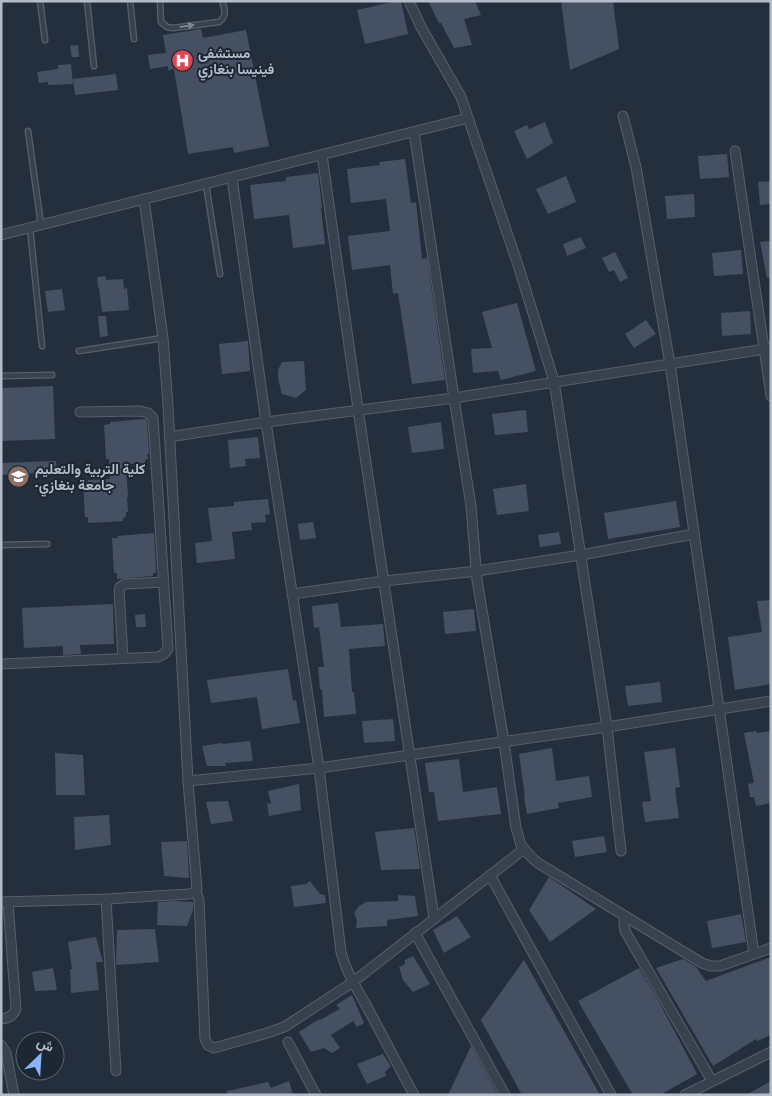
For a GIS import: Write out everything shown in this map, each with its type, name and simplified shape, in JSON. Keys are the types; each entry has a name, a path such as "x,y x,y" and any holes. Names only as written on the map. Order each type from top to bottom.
{"street":[{"path":"409,1 429,42 460,97 518,265 554,381 607,727 621,851"},
{"path":"623,116 636,167 670,364 754,954"},
{"path":"1,235 468,118"},
{"path":"414,132 471,506 480,600 519,839 524,848 538,863 706,965 720,966 771,948"},
{"path":"735,151 767,349 771,396"},
{"path":"322,155 434,918"},
{"path":"232,178 266,422 319,768 341,952 346,969 414,1095"},
{"path":"1,1019 11,1017 16,1009 5,902 189,894 195,892 198,885 188,781 163,338 144,199"},
{"path":"169,438 358,409 454,398 767,349"},
{"path":"1,664 158,657 166,652 168,646 153,418 148,413 140,411 80,412"},
{"path":"292,594 476,571 694,534"},
{"path":"123,658 120,587 125,584 164,582"},
{"path":"188,781 319,768 607,727 771,701"},
{"path":"195,892 199,900 205,1040 211,1047 218,1048 284,1026 353,982 524,848"},
{"path":"490,875 611,1095"},
{"path":"106,899 116,1071"},
{"path":"625,916 626,931 712,1081"},
{"path":"415,933 505,1095"},
{"path":"288,1042 316,1095"},
{"path":"1,1045 6,1053 14,1095"},
{"path":"685,1095 771,1052"}],"lane":[{"path":"40,1 45,40"},
{"path":"87,1 94,66"},
{"path":"130,1 134,40"},
{"path":"160,1 161,22 167,27 173,28 219,22 225,14 222,1"},
{"path":"28,131 41,225"},
{"path":"206,184 220,274"},
{"path":"30,228 42,346"},
{"path":"79,351 163,338"},
{"path":"1,376 52,375"},
{"path":"1,545 47,544"}],"building":[{"path":"401,1 408,34 365,44 357,10"},
{"path":"428,1 475,1 481,15 464,19 472,45 454,48"},
{"path":"561,1 613,1 619,49 570,70"},
{"path":"201,29 203,38 246,30 269,146 234,153 233,147 188,154 174,69 168,70 168,66 150,69 148,55 166,53 163,35"},
{"path":"78,45 79,57 72,57 70,46"},
{"path":"71,64 73,84 48,85 48,82 39,83 37,72 58,69 58,65"},
{"path":"116,74 118,90 75,95 73,79"},
{"path":"545,122 553,143 527,159 514,131 527,125 529,129"},
{"path":"727,154 729,177 700,179 698,156"},
{"path":"405,159 411,203 416,202 422,259 427,258 445,380 412,384 398,293 393,294 390,265 352,270 348,236 390,231 386,199 351,203 347,169 380,165 379,162"},
{"path":"318,173 325,244 293,248 289,215 254,219 250,185 286,181 286,177"},
{"path":"566,176 576,202 548,214 536,189"},
{"path":"771,181 771,204 760,205 758,182"},
{"path":"694,194 695,217 667,219 665,196"},
{"path":"581,237 586,248 567,256 563,244"},
{"path":"771,241 771,278 767,278 760,242"},
{"path":"741,250 743,274 714,276 712,253"},
{"path":"615,252 628,278 620,282 614,270 609,272 602,258"},
{"path":"106,276 106,280 123,279 124,289 127,288 129,310 102,312 97,277"},
{"path":"62,289 65,310 48,312 45,291"},
{"path":"517,303 536,371 501,380 498,371 473,373 471,349 492,348 482,312"},
{"path":"750,311 751,334 722,336 721,313"},
{"path":"98,316 106,316 108,336 100,337"},
{"path":"646,320 656,334 634,348 625,334"},
{"path":"248,341 250,371 222,374 219,344"},
{"path":"304,361 306,390 296,398 282,394 278,370 282,362"},
{"path":"53,386 55,439 1,441 1,388"},
{"path":"526,410 528,432 495,435 492,414"},
{"path":"145,419 147,421 149,454 147,454 148,459 145,460 145,463 126,464 128,512 126,512 126,517 123,518 123,521 88,523 88,517 85,517 83,482 110,479 109,459 106,459 104,425 110,424 110,422"},
{"path":"441,422 444,449 412,453 408,427"},
{"path":"258,437 260,458 245,459 246,466 230,468 228,440"},
{"path":"56,461 57,472 1,475 1,463"},
{"path":"526,484 529,511 497,515 493,489"},
{"path":"268,499 270,514 265,515 266,522 251,523 252,530 232,532 235,559 197,563 195,543 212,541 208,508 234,506 234,502"},
{"path":"676,501 680,527 608,539 604,513"},
{"path":"313,522 316,538 300,540 298,524"},
{"path":"559,532 561,544 540,547 538,535"},
{"path":"154,533 156,573 153,573 153,576 117,579 117,573 114,573 112,538"},
{"path":"771,600 771,684 735,690 728,637 762,632 757,601"},
{"path":"338,603 341,627 383,624 385,646 349,649 352,692 354,692 356,714 324,717 318,667 324,667 319,627 314,628 312,606"},
{"path":"113,604 114,644 80,645 81,654 63,655 63,646 24,648 22,608"},
{"path":"474,609 476,631 445,634 443,612"},
{"path":"145,614 146,627 136,627 135,615"},
{"path":"288,669 293,701 296,700 300,723 262,729 257,697 211,703 207,680"},
{"path":"660,682 662,702 628,706 625,686"},
{"path":"393,719 395,741 364,743 362,721"},
{"path":"756,731 757,733 771,731 771,803 756,806 754,797 750,797 748,784 754,783 744,733"},
{"path":"250,741 253,761 225,763 226,766 207,766 202,746"},
{"path":"552,748 556,781 589,776 592,797 558,803 559,808 527,814 519,754"},
{"path":"675,748 680,787 675,788 679,818 645,822 642,802 651,801 644,752"},
{"path":"55,753 83,755 85,795 56,795"},
{"path":"459,759 463,792 497,787 501,814 438,821 434,792 429,792 425,763"},
{"path":"299,784 301,810 269,816 267,803 271,804 268,791"},
{"path":"228,801 233,821 211,824 206,802"},
{"path":"109,815 111,845 75,850 74,817"},
{"path":"414,828 420,869 381,870 375,832"},
{"path":"604,836 607,852 575,857 572,841"},
{"path":"187,841 189,878 164,876 161,842"},
{"path":"549,877 596,909 550,942 529,910"},
{"path":"310,881 320,894 325,895 326,903 294,907 291,886 306,884"},
{"path":"398,895 415,896 418,916 387,920 387,926 356,928 357,920 354,913 359,906 366,902 398,901"},
{"path":"158,902 193,902 193,910 187,926 157,925"},
{"path":"741,914 746,942 712,948 707,921"},
{"path":"457,916 471,937 444,953 433,930"},
{"path":"155,929 159,962 116,965 117,930"},
{"path":"96,937 103,962 96,962 99,990 71,993 70,969 72,969 68,942"},
{"path":"413,956 430,984 413,992 403,980 399,967 405,964 405,960"},
{"path":"771,957 771,1035 757,1041 756,1039 713,1066 656,968 683,959 696,967 706,981"},
{"path":"524,960 600,1095 522,1095 481,1020"},
{"path":"53,968 57,990 35,991 32,972"},
{"path":"639,968 697,1074 660,1095 633,1095 578,1001"},
{"path":"352,995 364,1023 357,1027 353,1021 331,1035 340,1048 332,1053 324,1048 311,1052 299,1032 319,1019 340,1009 336,1005"},
{"path":"471,1046 498,1095 448,1095"},
{"path":"383,1054 391,1066 385,1072 386,1076 367,1084 357,1064"},
{"path":"289,1081 293,1095 227,1095 227,1091 268,1082 271,1088"},
{"path":"771,1081 771,1095 746,1095"}],"place":[{"name":"مستشفى فينيسا بنغازي","path":"182,61"},
{"name":"كلية التربية والتعليم -جامعة بنغازي","path":"19,477"}]}
